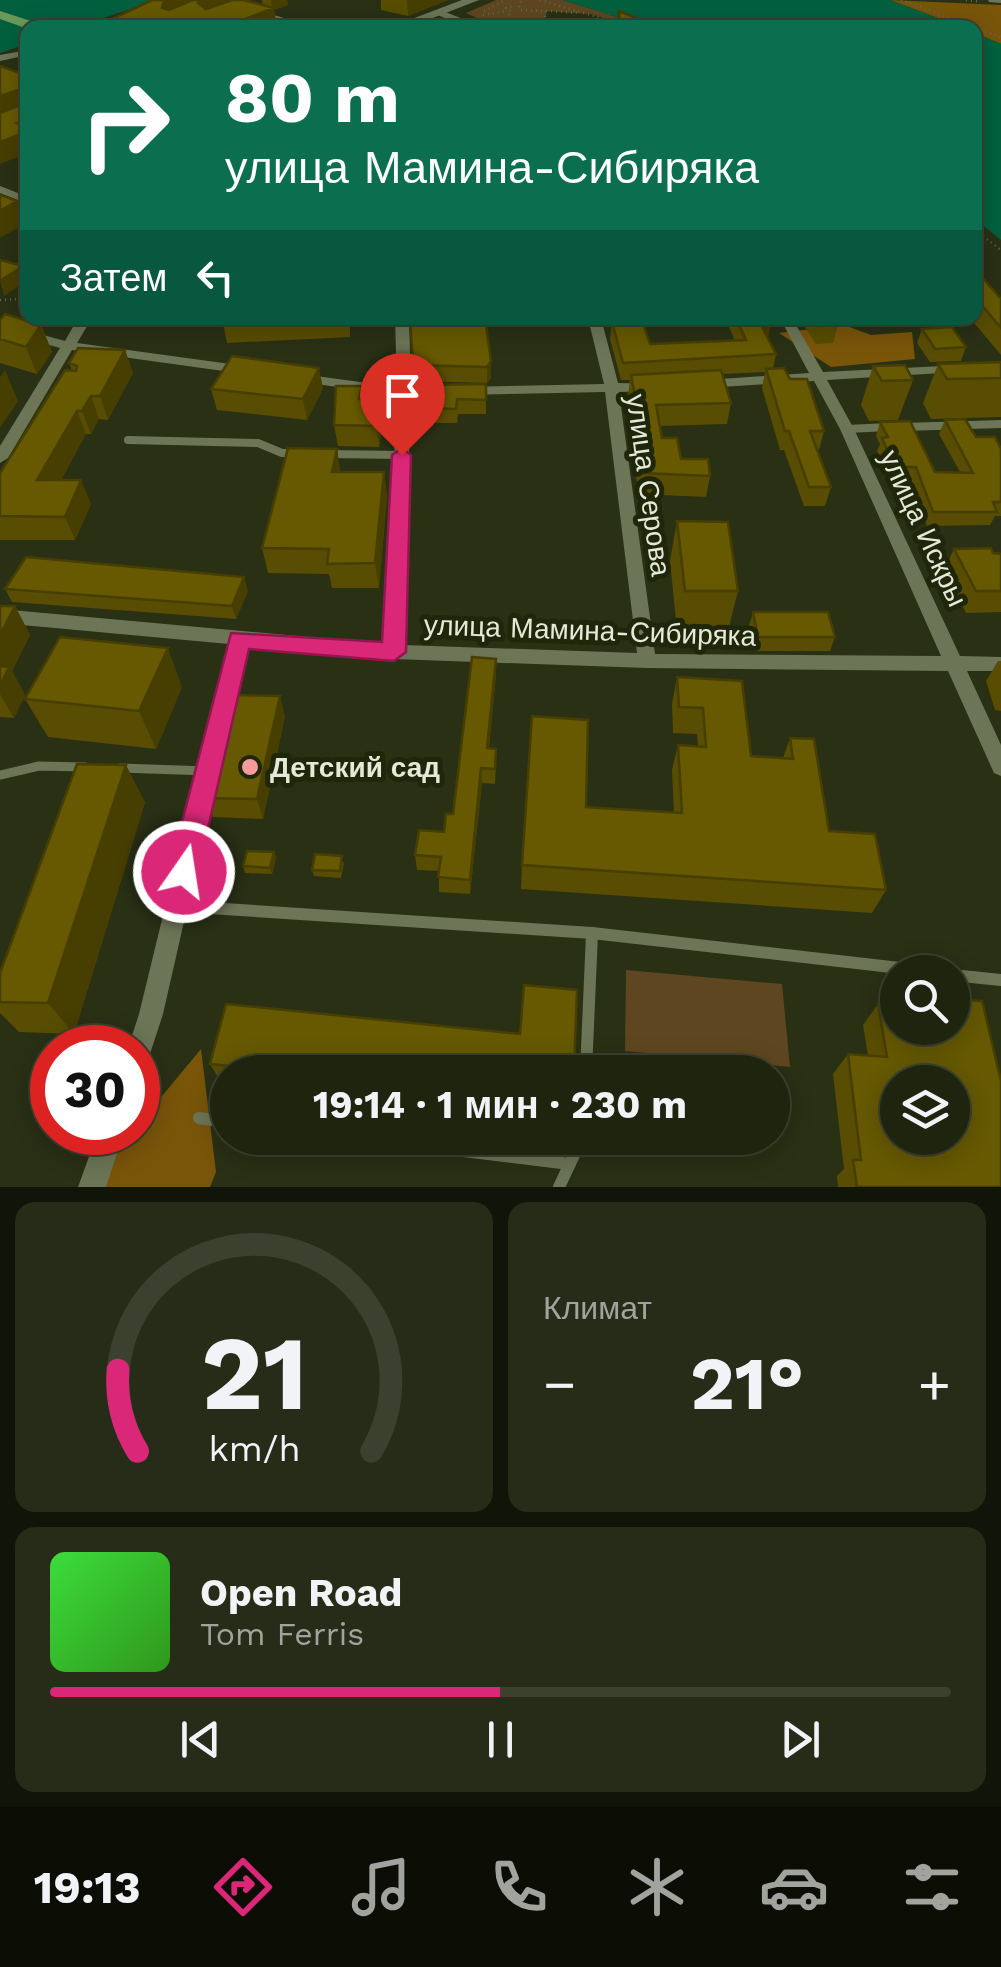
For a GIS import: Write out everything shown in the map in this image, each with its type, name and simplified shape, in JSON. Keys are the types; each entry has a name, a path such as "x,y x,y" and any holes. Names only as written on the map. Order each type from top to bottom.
{"main road":[{"path":"419,20 473,0"}],"street":[{"path":"992,0 1001,1"},
{"path":"440,13 459,20"},
{"path":"0,458 80,325"},
{"path":"394,652 404,392 402,325"},
{"name":"улица Серова","path":"596,325 612,389 647,661"},
{"name":"улица Искры","path":"790,325 847,429 958,664 1001,767"},
{"path":"0,328 69,346 266,373"},
{"path":"688,385 966,368"},
{"path":"286,376 404,392 668,386"},
{"name":"улица Мамина-Сибиряка","path":"0,616 394,652 647,661 1001,664"},
{"path":"145,1025 240,639"},
{"path":"92,1187 103,1155"}],"lane":[{"path":"256,13 281,20"},
{"path":"847,429 1000,424"},
{"path":"128,440 258,443 282,453 302,453"},
{"path":"322,454 402,455"},
{"path":"0,775 40,766 96,768"},
{"path":"114,768 208,771"},
{"path":"175,906 592,933 880,966"},
{"path":"587,1055 592,933"},
{"path":"970,976 1001,980"},
{"path":"199,1118 210,1120"},
{"path":"496,1155 570,1164"},
{"path":"559,1187 574,1155"}],"path":[{"path":"476,16 505,0"},
{"path":"520,9 522,0"},
{"path":"540,0 609,20"},
{"path":"553,0 613,20"},
{"path":"901,0 955,20"},
{"path":"506,20 520,9 591,14"},
{"path":"545,20 546,11"},
{"path":"0,300 18,298"}],"shaded area":[{"path":"0,0 156,0 98,20 20,20 20,46 0,53"},
{"path":"496,0 563,0 627,20 547,11 545,20 482,20 466,13"},
{"path":"563,0 890,0 943,20 627,20"},
{"path":"890,0 1001,5 1001,44 982,36 982,20 943,20"},
{"path":"982,36 1001,44 1001,240 982,225"},
{"path":"844,325 871,335 912,332 915,359 831,367 779,333"},
{"path":"626,970 782,984 789,1055 625,1051"},
{"path":"201,1049 210,1155 214,1155 216,1172 210,1187 86,1187 113,1155 160,1155 160,1098"}],"building":[{"path":"152,0 164,0 162,8 169,10 193,0 201,0 198,3 206,9 232,0 250,0 247,1 274,8 243,20 110,20"},
{"path":"619,11 641,20 620,20"},
{"path":"0,66 20,73 20,89 0,96"},
{"path":"20,105 20,134 0,142 0,113"},
{"path":"0,195 17,201 0,211"},
{"path":"0,260 20,265 20,268 0,281"},
{"path":"982,277 1001,299 1001,328 982,305"},
{"path":"5,314 20,319 20,325 41,325 26,347 0,339 0,320"},
{"path":"410,325 486,325 491,361 487,367 413,365"},
{"path":"613,325 644,325 650,344 746,340 739,325 761,325 776,354 623,363"},
{"path":"952,327 966,347 935,349 922,329"},
{"path":"78,348 125,350 100,396 91,396 82,411 77,411 37,480 81,480 65,517 0,516 0,473 65,370 76,371 77,366 69,363"},
{"path":"232,356 319,368 303,399 211,389"},
{"path":"1001,362 1001,378 947,379 938,364"},
{"path":"905,365 913,380 882,381 873,366"},
{"path":"784,368 790,379 807,379 824,431 810,431 831,487 809,487 789,431 785,431 766,369"},
{"path":"721,370 731,403 656,405 662,438 677,438 681,459 708,459 710,476 642,473 635,438 643,438 631,375"},
{"path":"486,384 486,400 457,399 456,409 427,408 430,385"},
{"path":"336,386 362,386 359,399 381,399 377,426 334,425"},
{"path":"965,419 976,437 995,437 1001,449 1001,502 993,502 997,512 933,512 916,467 895,467 882,438 888,437 880,422 910,421 935,472 973,473 945,420"},
{"path":"288,448 337,449 332,472 384,472 375,563 327,564 329,549 262,548"},
{"path":"677,521 728,522 738,591 685,591"},
{"path":"991,548 993,553 1001,554 1001,591 976,591 954,549"},
{"path":"26,557 244,577 232,606 5,589"},
{"path":"0,606 15,606 0,635"},
{"path":"753,612 828,612 835,637 758,637"},
{"path":"60,637 168,648 139,711 25,699"},
{"path":"472,657 496,659 487,748 496,749 495,769 481,768 470,880 438,877 441,857 415,855 419,830 444,832 446,814 453,814"},
{"path":"0,666 9,667 0,686"},
{"path":"677,677 742,681 751,756 793,759 790,738 814,739 829,831 875,834 886,890 522,865 532,716 588,720 586,807 682,813 678,745 706,747 703,708 679,707"},
{"name":"Детский сад","path":"233,695 280,696 257,799 205,798"},
{"path":"77,764 126,765 48,1003 0,1002 0,973"},
{"path":"247,851 274,852 270,868 243,866"},
{"path":"315,854 342,856 340,871 312,870"},
{"path":"524,985 577,990 575,1055 212,1055 226,1004 520,1034"},
{"path":"970,1000 982,1001 1001,1081 1001,1187 857,1187 853,1160 861,1160 848,1054 887,1057 885,1045 970,1045"}],"place":[{"name":"Детский сад","path":"250,767"}],"route":[{"path":"184,872 240,639 394,652 402,455"}]}
